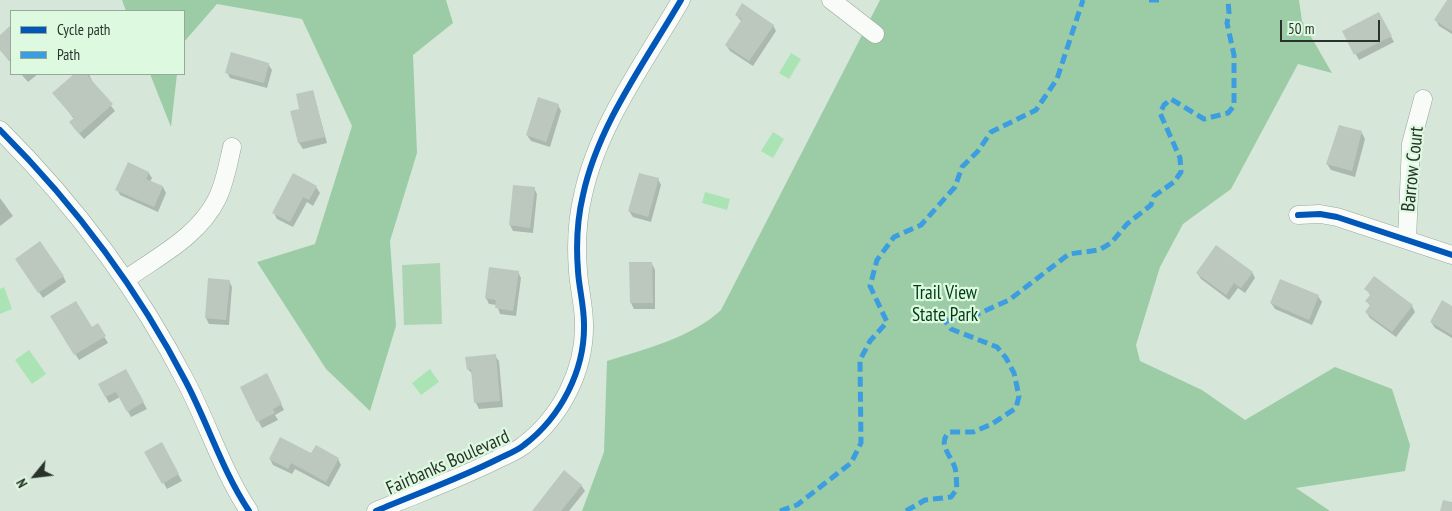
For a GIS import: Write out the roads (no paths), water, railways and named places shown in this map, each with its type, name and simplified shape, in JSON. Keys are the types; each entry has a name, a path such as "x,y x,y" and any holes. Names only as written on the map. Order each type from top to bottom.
{"street":[{"name":"Fairbanks Boulevard","path":"376,511 482,467 523,446 544,427 561,405 576,373 584,324 578,268 578,223 583,194 596,153 613,115 681,0"},
{"path":"831,0 875,34"},
{"name":"Barrow Court","path":"1407,240 1411,144 1423,99"},
{"path":"0,130 36,166 93,235 125,280 186,380 236,491 249,511"},
{"path":"125,280 196,230 206,218 222,188 232,147"},
{"path":"1298,215 1320,214 1337,217 1452,255"}],"park label":[{"name":"Trail View State Park","path":"945,305"}]}
